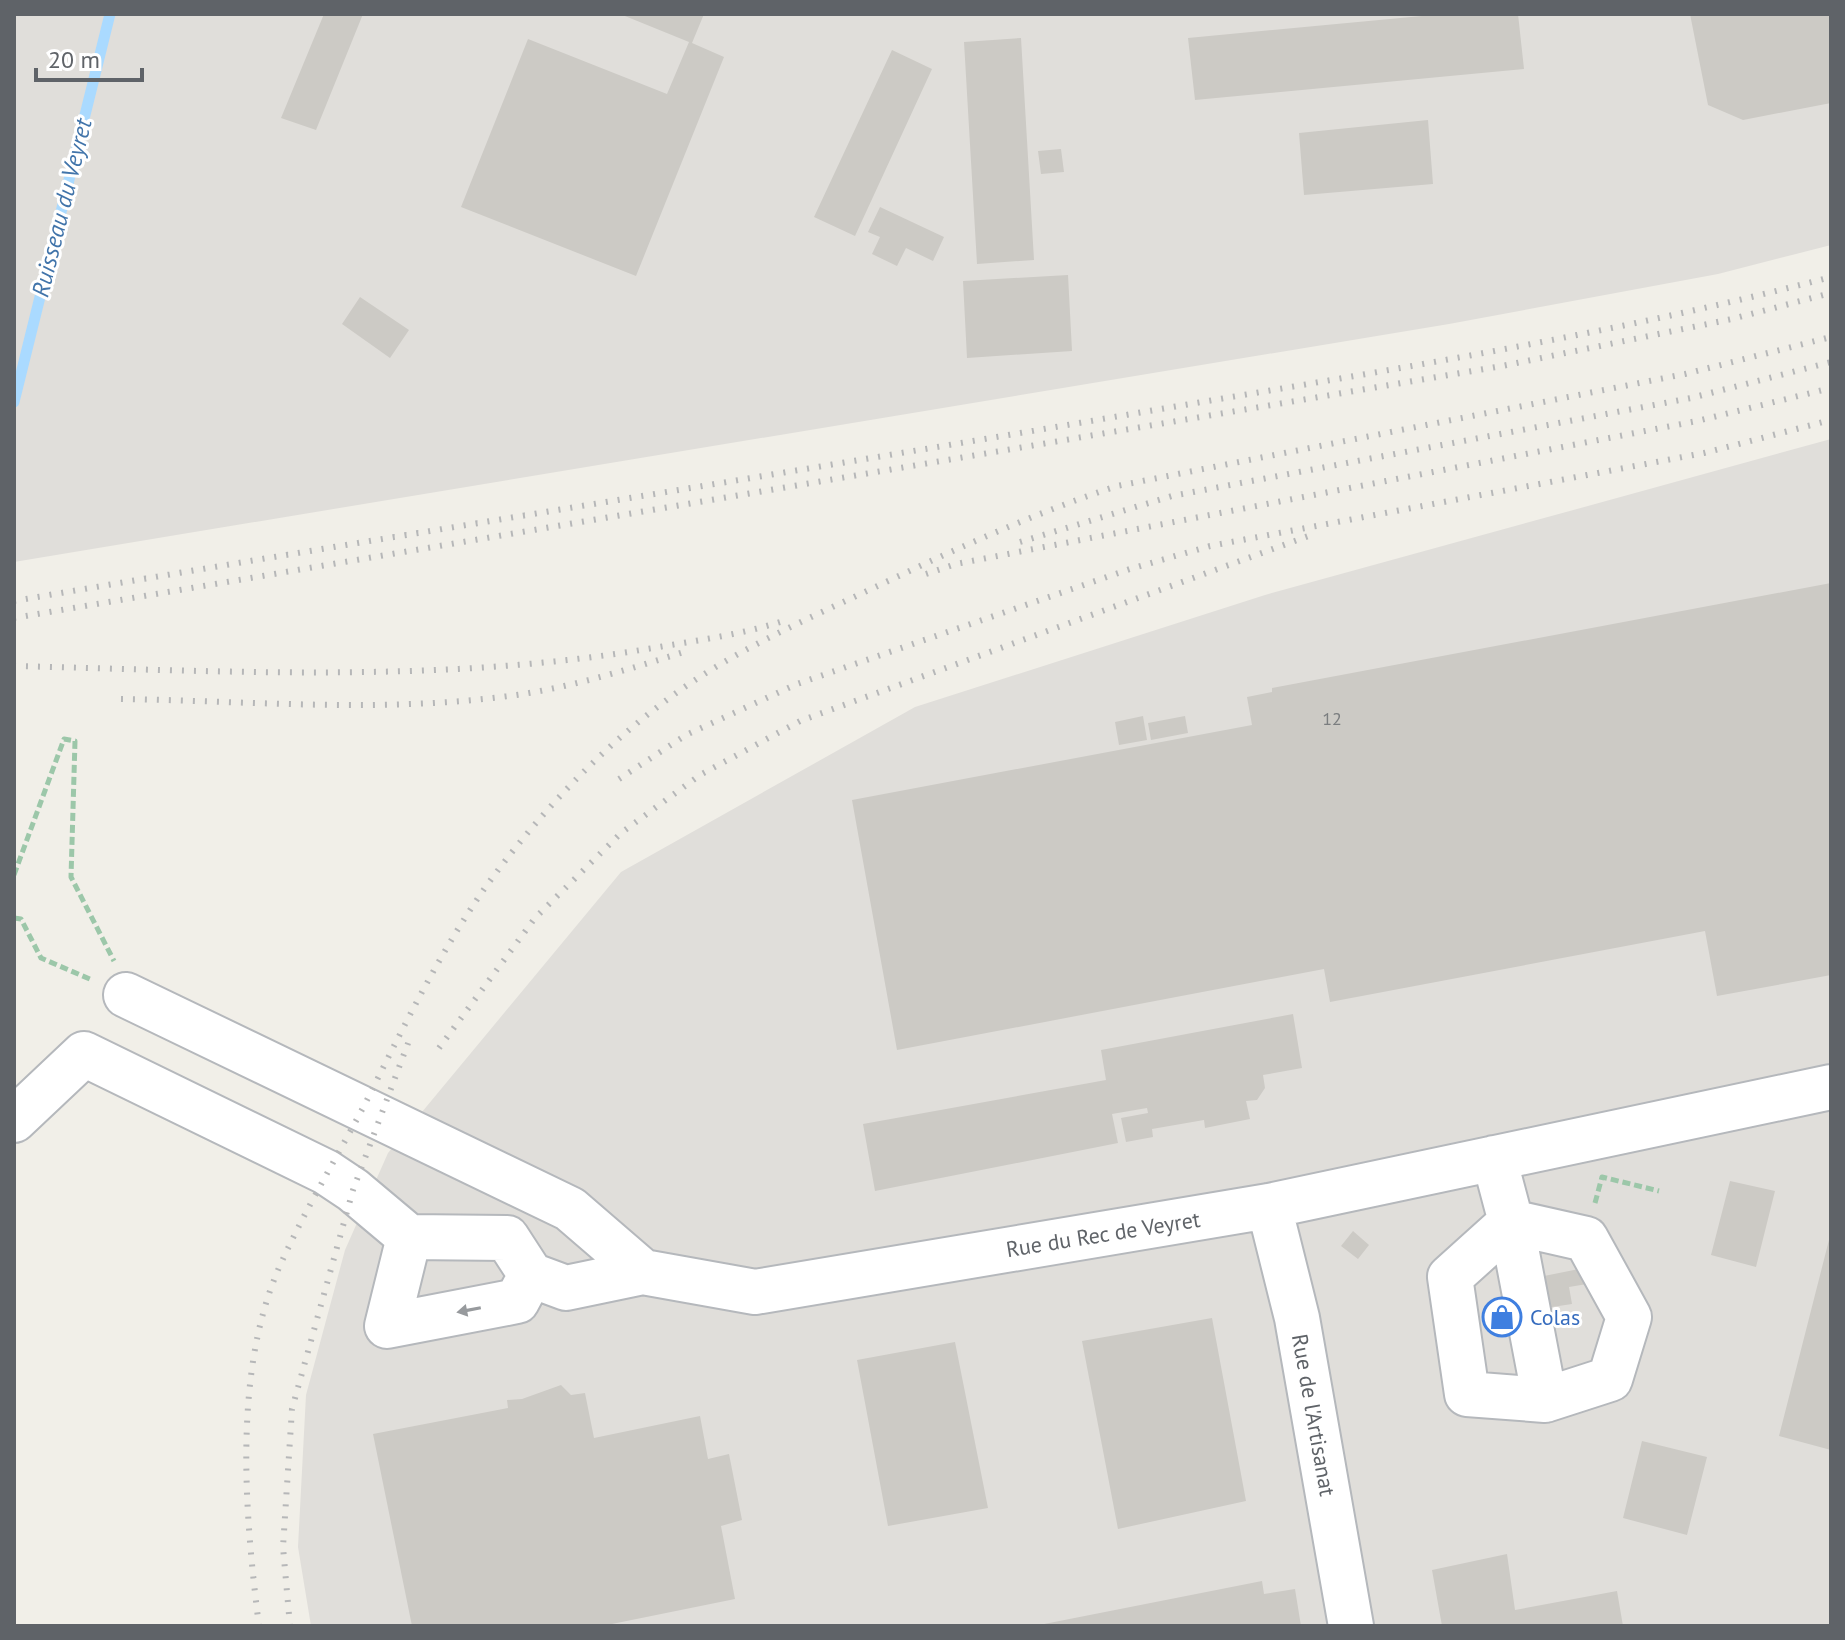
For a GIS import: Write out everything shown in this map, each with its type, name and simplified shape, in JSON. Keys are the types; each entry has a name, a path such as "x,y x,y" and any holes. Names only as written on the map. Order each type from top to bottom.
{"street":[{"path":"126,995 408,1128 570,1209 643,1272"},
{"path":"14,1120 84,1054 326,1172 353,1190 409,1237 507,1238 531,1275 566,1288 643,1272"},
{"name":"Rue du Rec de Veyret","path":"643,1272 755,1292 1269,1206 1831,1087"},
{"path":"1494,1158 1511,1222 1545,1400"},
{"name":"Rue de l'Artisanat","path":"1269,1206 1297,1318 1351,1626"},
{"path":"1511,1222 1586,1239 1629,1317 1610,1379 1545,1400 1467,1394 1450,1277 1511,1222"},
{"path":"409,1237 387,1326 517,1301 531,1275"}],"path":[{"path":"14,875 64,739 75,741 71,877 112,955 126,995"},
{"path":"14,918 21,919 41,958 126,995"},
{"path":"1586,1239 1602,1177 1659,1191"}],"shaded area":[{"path":"14,14 1831,14 1831,245 1718,274 1449,324 14,562"},
{"path":"1831,439 1831,1626 311,1626 298,1547 306,1395 345,1250 388,1153 621,872 915,707 1265,595"}],"building":[{"path":"324,14 363,14 316,130 281,118"},
{"path":"620,14 704,14 692,43 724,57 636,276 461,207 528,39 667,94 689,42"},
{"path":"1443,14 1518,14 1524,69 1195,100 1188,38"},
{"path":"1690,14 1831,14 1831,103 1743,120 1708,105"},
{"path":"1021,38 1034,260 977,264 964,42"},
{"path":"892,50 932,69 855,236 814,217"},
{"path":"1428,120 1433,184 1304,195 1299,133"},
{"path":"1061,149 1064,172 1041,174 1038,151"},
{"path":"880,207 944,237 933,261 906,248 897,266 872,254 880,237 868,232"},
{"path":"1068,275 1072,351 967,358 963,281"},
{"path":"360,297 409,330 390,358 342,324"},
{"path":"1831,583 1831,975 1717,996 1705,931 1330,1002 1324,969 897,1050 852,800 1252,725 1247,697 1272,692 1272,688"},
{"path":"1143,716 1147,740 1119,745 1115,722"},
{"path":"1185,716 1188,733 1151,740 1148,723"},
{"path":"1293,1014 1302,1068 1263,1075 1265,1088 1257,1100 1246,1101 1250,1119 1205,1128 1204,1120 1152,1129 1153,1137 1126,1142 1121,1118 1148,1113 1147,1108 1112,1114 1118,1143 875,1191 863,1124 1106,1080 1101,1050"},
{"path":"1730,1181 1775,1191 1756,1267 1711,1255"},
{"path":"1353,1231 1369,1245 1358,1259 1341,1246"},
{"path":"1831,1236 1831,1450 1779,1436"},
{"path":"1584,1268 1587,1284 1569,1287 1572,1304 1545,1308 1539,1277"},
{"path":"1212,1318 1246,1501 1118,1529 1082,1341"},
{"path":"955,1342 988,1508 888,1526 857,1360"},
{"path":"561,1385 571,1395 585,1393 594,1438 700,1416 708,1459 729,1454 742,1520 721,1526 735,1599 602,1626 412,1626 373,1434 508,1408 507,1400 522,1399"},
{"path":"1642,1441 1707,1457 1687,1535 1623,1518"},
{"path":"1507,1554 1515,1610 1617,1591 1623,1626 1442,1626 1432,1570"},
{"path":"1262,1581 1264,1594 1295,1589 1301,1626 1034,1626"}],"waterway":[{"name":"Ruisseau du Veyret","path":"14,402 110,14"}],"railway":[{"path":"14,601 1406,367 1577,335 1831,277"},
{"path":"14,618 1502,366 1732,319 1831,293"},
{"path":"259,1626 250,1538 246,1446 254,1355 278,1270 422,992 469,911 555,801 634,726 692,682 787,629 972,543 1117,486 1685,374 1831,337"},
{"path":"1020,542 1172,496 1691,398 1831,362"},
{"path":"926,574 956,564 1697,421 1831,388"},
{"path":"619,779 686,735 797,684 1130,569 1210,546 1704,453 1831,420"},
{"path":"439,1048 535,918 621,833 700,775 800,721 1314,534"},
{"path":"14,666 254,672 494,667 653,648 739,633 789,619"},
{"path":"121,699 322,705 473,700 565,686 687,651"},
{"path":"290,1626 283,1547 292,1409 353,1190 410,1038"}],"place":[{"name":"Colas","path":"1502,1317"}]}
